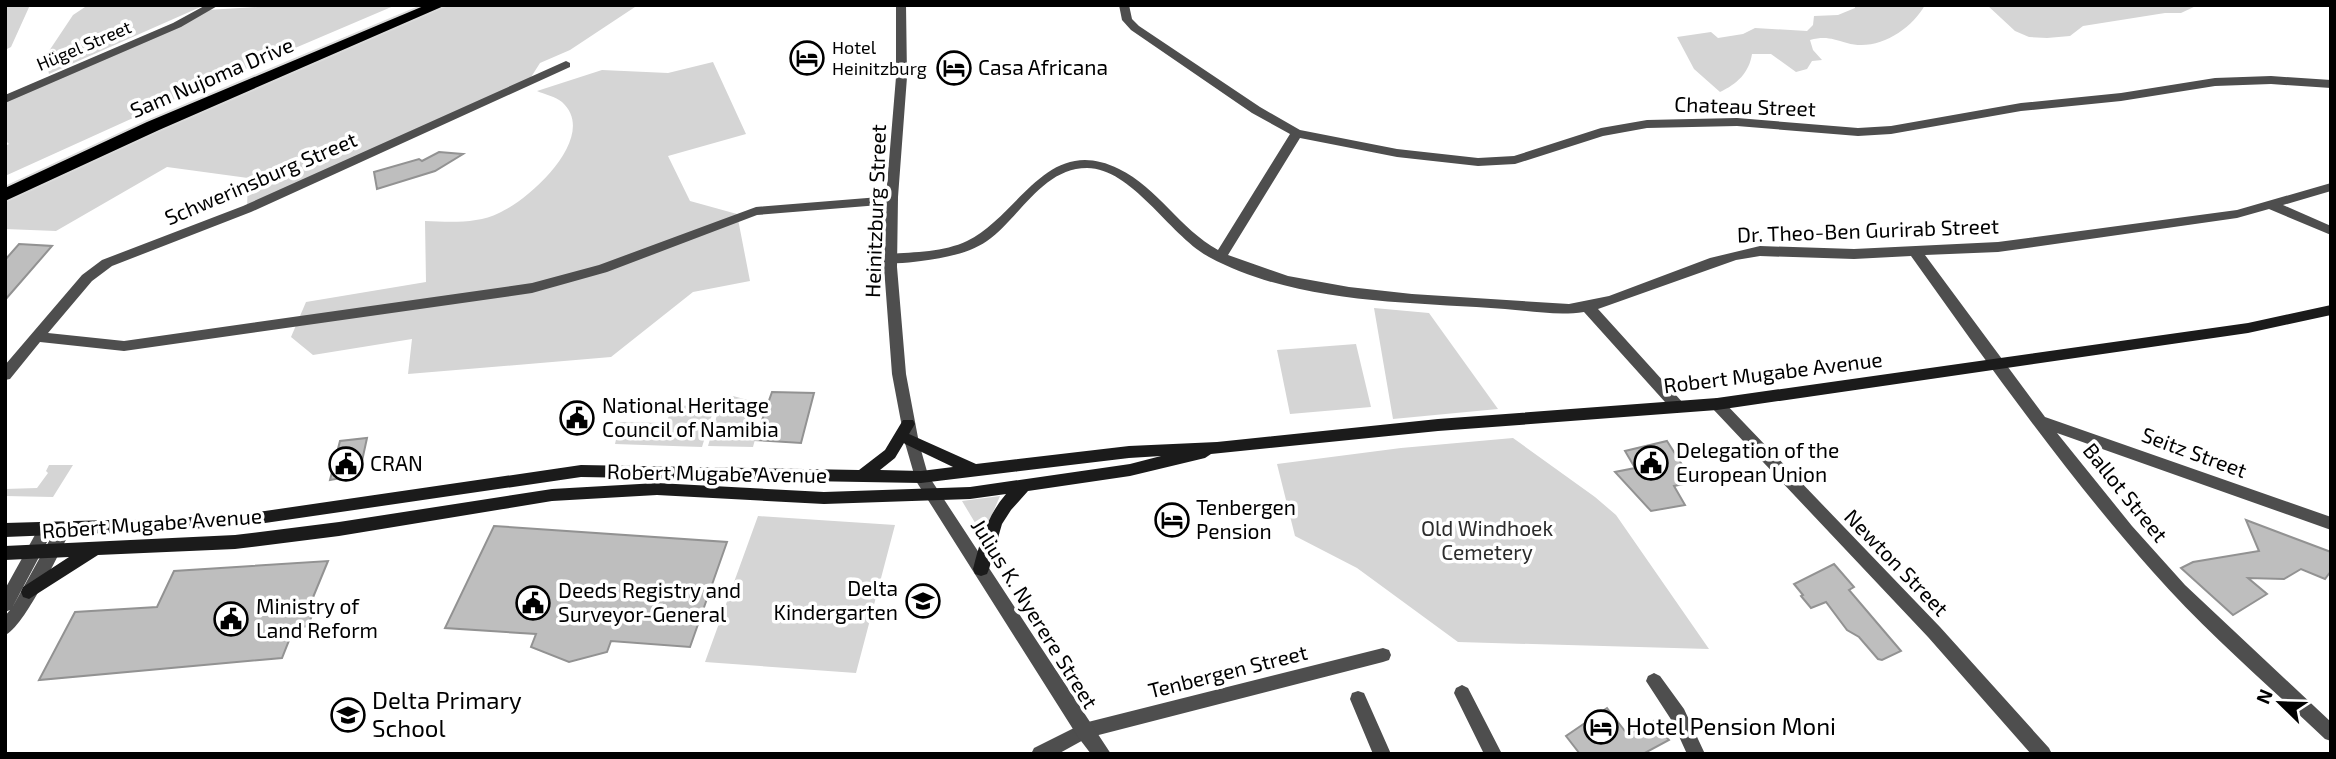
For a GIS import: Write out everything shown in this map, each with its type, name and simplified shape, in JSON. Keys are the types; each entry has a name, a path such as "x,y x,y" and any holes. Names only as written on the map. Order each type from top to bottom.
{"highway":[{"name":"Sam Nujoma Drive","path":"5,183 180,101 409,5"},
{"name":"Sam Nujoma Drive","path":"5,195 153,126 439,5"}],"main road":[{"name":"Robert Mugabe Avenue","path":"5,530 178,524 265,517 581,471 921,477 1129,452 1217,449 1438,425 1679,408 2248,328 2331,310"},
{"path":"861,477 890,454 909,432 937,455 976,471"},
{"name":"Robert Mugabe Avenue","path":"5,553 235,542 565,494 656,489 824,498 934,496 1130,470 1217,449"},
{"path":"981,569 993,521 1001,507 1023,486"},
{"path":"29,592 62,568 102,548"}],"street":[{"name":"Hügel Street","path":"5,99 177,25 214,5"},
{"name":"Heinitzburg Street","path":"901,5 902,72 889,259 891,307 909,432 921,477 934,496"},
{"name":"Chateau Street","path":"1124,5 1127,20 1135,28 1256,110 1297,133 1432,158 1497,162 1531,156 1601,132 1647,124 1737,122 1858,132 1891,130 2021,107 2121,97 2215,82 2271,80 2331,84"},
{"name":"Schwerinsburg Street","path":"5,375 88,278 107,264 247,209 566,65"},
{"path":"1220,257 1297,133"},
{"name":"Dr. Theo-Ben Gurirab Street","path":"889,259 938,253 969,245 990,230 1037,184 1067,168 1086,164 1112,169 1128,178 1187,235 1220,257 1259,272 1329,289 1450,301 1588,307 1710,260 1735,254 1760,251 1916,253 1998,247 2237,214 2273,206 2331,187"},
{"path":"38,337 124,345 532,288 602,269 756,211 892,200"},
{"path":"2273,206 2331,231"},
{"name":"Ballot Street","path":"1916,253 1997,364 2128,532 2179,590 2331,733"},
{"path":"1588,307 1679,408"},
{"name":"Newton Street","path":"1717,404 1934,632 2043,754"},
{"name":"Seitz Street","path":"2042,422 2331,524"},
{"name":"Julius K. Nyerere Street","path":"934,496 1084,732 1102,754"},
{"path":"5,628 29,592 64,528"},
{"path":"5,605 46,529"},
{"name":"Tenbergen Street","path":"1040,754 1084,732 1383,655"},
{"path":"1654,681 1678,715 1696,754"},
{"path":"1462,693 1493,754"},
{"path":"1357,699 1382,754"}],"green space":[{"path":"5,5 30,5 11,47 5,50"},
{"path":"88,5 205,5 49,74 45,57 73,15"},
{"path":"290,5 396,5 175,99 5,176 5,146 9,144 5,140 5,99 207,10"},
{"path":"439,5 638,5 570,50 540,63 526,85 247,209 248,178 167,167 56,231 5,229 5,200 143,134"},
{"path":"1855,5 1925,5 1911,23 1881,42 1858,45 1820,38 1810,40 1813,50 1822,60 1812,61 1807,69 1796,72 1771,54 1752,54 1741,77 1720,92 1694,69 1677,37 1711,32 1718,38 1743,34 1755,28 1807,31 1813,25 1814,16 1838,15 1855,8"},
{"path":"1987,5 2198,5 2181,13 2165,13 2083,26 2070,36 2047,38 2029,37 2015,31"},
{"path":"713,62 746,134 668,156 690,201 737,214 750,281 693,292 611,357 408,374 412,339 313,355 291,337 306,302 426,282 425,221 463,222 490,217 512,206 542,181 567,149 572,132 571,116 562,102 537,91 602,70 668,73"},
{"path":"1374,308 1429,313 1498,409 1393,419"},
{"path":"1356,344 1371,407 1290,414 1277,350"},
{"path":"733,396 755,402 748,411 752,416 754,432 757,432 753,447 708,446 717,415 728,398"},
{"path":"715,405 702,447 615,444 620,422 666,423 673,406"},
{"name":"Old Windhoek Cemetery","path":"1513,438 1616,515 1709,649 1458,642 1357,568 1295,536 1277,464 1401,448"},
{"path":"49,465 73,465 53,497 5,496 5,489 37,488 48,473 46,471"},
{"path":"1000,496 983,536 962,501"},
{"path":"758,516 895,525 856,673 705,662"}],"building":[{"path":"439,152 463,154 435,171 377,189 374,172 419,159 422,161"},
{"path":"19,244 52,246 5,300 5,260"},
{"path":"772,392 814,393 801,443 755,440"},
{"path":"367,438 359,475 330,480 340,441"},
{"path":"1667,441 1693,482 1674,486 1685,505 1651,511 1615,472 1635,468 1625,451"},
{"path":"2246,520 2331,552 2331,571 2325,579 2301,569 2284,579 2248,578 2267,594 2233,615 2181,568 2193,562 2259,551"},
{"path":"494,526 727,542 690,647 611,641 607,652 569,662 531,647 536,634 445,628"},
{"name":"Ministry of Land Reform","path":"328,561 309,607 315,607 308,626 294,628 282,658 39,680 75,612 157,607 174,571"},
{"path":"1834,564 1854,587 1849,590 1901,651 1882,660 1878,659 1859,637 1847,630 1826,602 1811,608 1801,596 1803,595 1794,584"},
{"name":"Hotel Pension Moni","path":"1607,708 1628,735 1653,721 1669,740 1643,754 1580,754 1566,736"}],"place":[{"name":"Hotel Heinitzburg","path":"807,58"},
{"name":"Casa Africana","path":"954,68"},
{"name":"National Heritage Council of Namibia","path":"577,418"},
{"name":"Delegation of the European Union","path":"1651,463"},
{"name":"CRAN","path":"346,464"},
{"name":"Tenbergen Pension","path":"1172,520"},
{"name":"Delta Kindergarten","path":"923,601"},
{"name":"Deeds Registry and Surveyor-General","path":"533,603"},
{"name":"Ministry of Land Reform","path":"231,619"},
{"name":"Delta Primary School","path":"348,715"},
{"name":"Hotel Pension Moni","path":"1601,727"}]}
